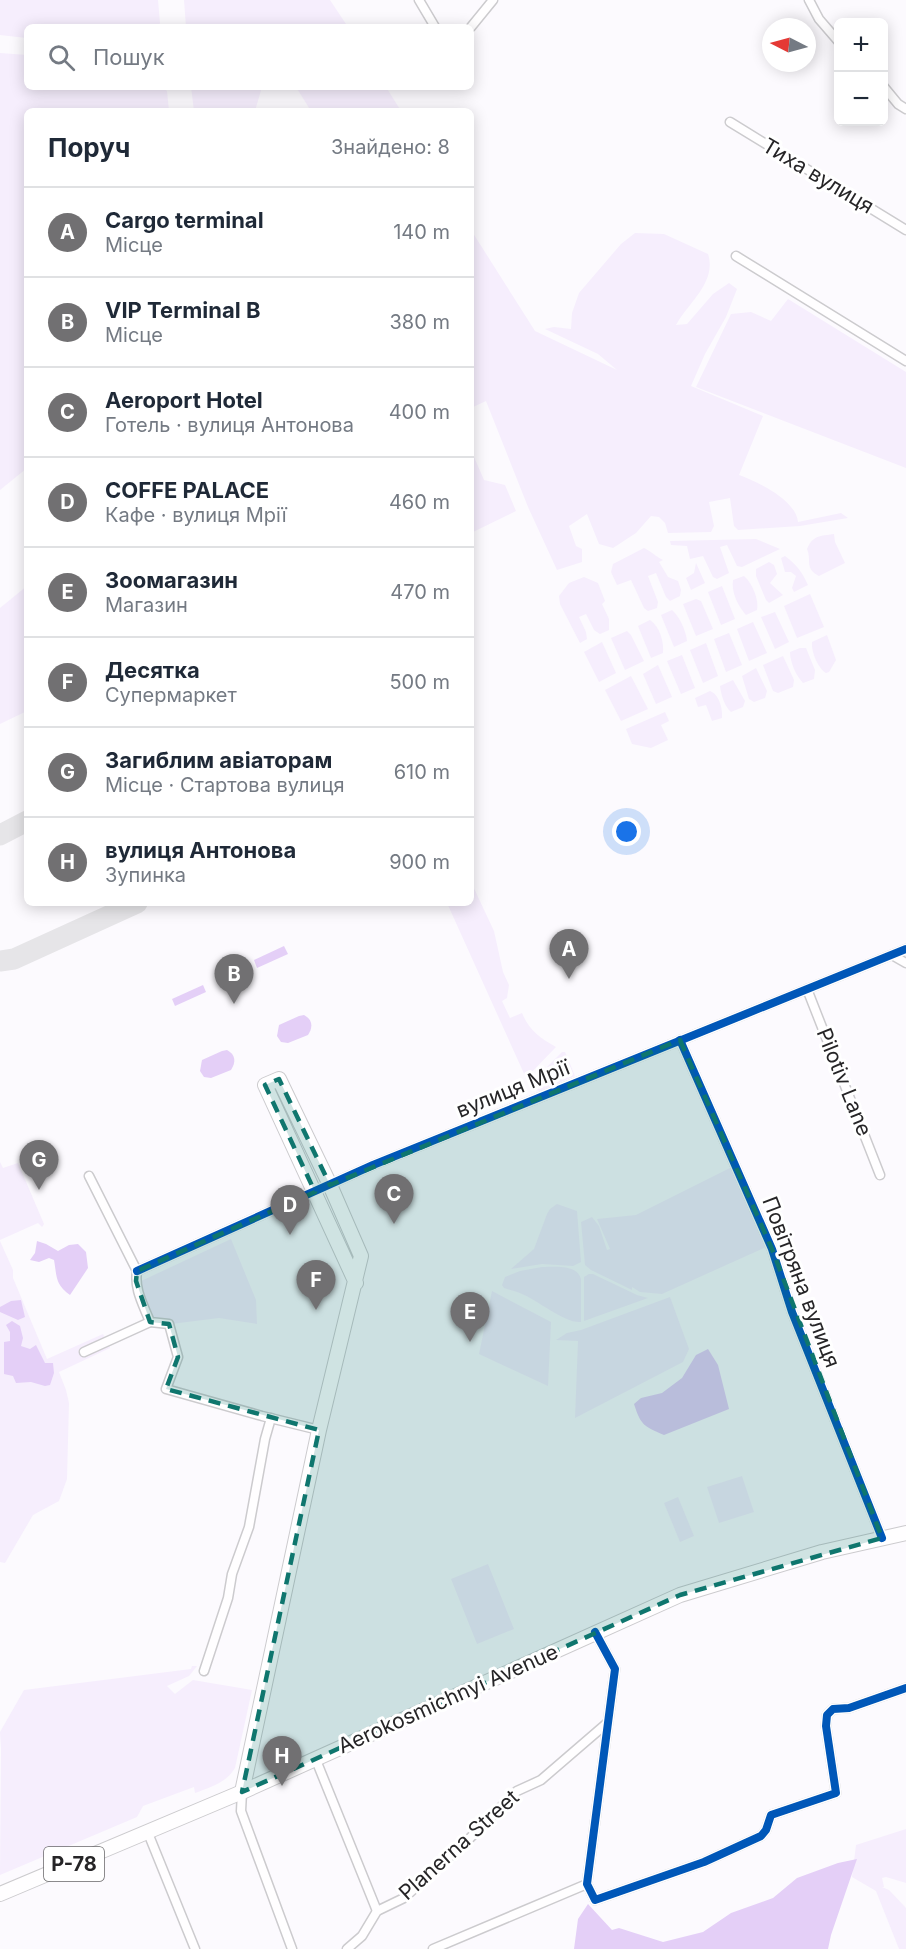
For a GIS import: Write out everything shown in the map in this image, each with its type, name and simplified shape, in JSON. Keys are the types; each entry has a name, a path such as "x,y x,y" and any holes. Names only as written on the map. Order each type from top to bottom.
{"main road":[{"path":"242,1792 318,1430 356,1283 361,1256 279,1079 265,1085 356,1283"},
{"name":"Aerokosmichnyi Avenue","path":"0,1894 316,1760 680,1595 822,1552 906,1533"}],"street":[{"path":"419,0 433,24"},
{"path":"473,24 493,0"},
{"path":"809,0 819,19 834,36"},
{"path":"888,92 898,104 906,109"},
{"name":"Тиха вулиця","path":"730,122 906,230"},
{"path":"736,256 906,361"},
{"name":"вулиця Мрії","path":"137,1271 418,1146 906,949"},
{"path":"892,955 906,963"},
{"name":"Pilotiv Lane","path":"807,989 880,1175"},
{"name":"Повітряна вулиця","path":"680,1040 772,1249 792,1312 882,1538"},
{"path":"89,1176 137,1271 137,1289 150,1322"},
{"path":"84,1352 150,1322 169,1324 178,1357 166,1389 318,1430"},
{"path":"204,1671 228,1598 232,1574 249,1527 265,1439 272,1418"},
{"path":"595,1632 615,1669 606,1724 587,1884 595,1900 704,1862 761,1836 766,1830 771,1815 836,1793 826,1726 827,1715 833,1709 849,1708 906,1688"},
{"name":"Planerna Street","path":"347,1949 362,1936 377,1911 404,1898 470,1838 517,1791 541,1780 606,1724"},
{"path":"316,1760 377,1911"},
{"path":"242,1792 241,1811 292,1949"},
{"path":"147,1833 195,1949"},
{"path":"433,1949 587,1884"}],"highlighted area":[{"path":"680,1040 772,1249 882,1538 680,1595 242,1792 319,1430 166,1389 178,1357 169,1324 150,1322 136,1281 137,1271 315,1192 265,1085 279,1079 330,1185"}],"shaded area":[{"path":"0,0 158,0 160,24 24,24 24,38 0,35"},
{"path":"184,0 330,0 346,24 186,24"},
{"path":"0,53 24,55 24,90 166,90 169,108 24,108 24,470 0,490"},
{"path":"191,90 261,90 256,108 194,108"},
{"path":"298,90 388,90 399,108 309,108"},
{"path":"635,233 664,234 708,254 710,264 705,283 676,325 687,324 713,294 729,283 737,289 726,317 705,354 691,386 763,416 739,475 756,482 783,499 791,506 798,522 841,513 848,518 800,526 738,530 734,526 730,498 709,502 714,526 711,532 668,533 665,523 659,517 651,516 636,533 613,548 599,544 587,514 569,526 576,546 582,549 582,562 557,570 528,507 486,401 474,407 474,235 535,331 617,370 598,354 545,329 554,327 571,329 572,313 579,293 621,244"},
{"path":"788,299 906,372 906,468 696,387 731,314 751,312 771,321"},
{"path":"474,457 484,480 505,485 516,511 474,532"},
{"path":"834,534 835,542 845,563 819,576 810,567 807,549 814,539"},
{"path":"756,539 780,549 742,567 737,566 727,545 720,547 729,573 717,579 713,577 703,556 690,559 687,546 671,545 670,541"},
{"path":"644,548 663,560 659,562 668,577 678,581 681,590 680,596 670,601 656,573 648,576 658,602 657,608 648,611 644,608 631,580 617,585 611,572 613,564"},
{"path":"785,556 799,569 808,585 794,592 792,588 796,576 791,572 785,572 781,558"},
{"path":"769,562 774,565 777,574 770,583 783,595 769,603 756,576 756,569"},
{"path":"696,563 705,583 691,590 686,578 694,573"},
{"path":"744,576 750,583 757,601 757,610 746,615 733,589 733,580"},
{"path":"584,577 598,583 605,601 602,604 609,619 609,630 600,634 594,630 586,614 579,617 587,639 580,643 560,604 559,596 569,583"},
{"path":"722,586 735,619 721,625 708,592"},
{"path":"24,588 24,712 0,724 0,608"},
{"path":"810,594 824,627 797,638 784,606"},
{"path":"696,599 701,601 713,629 696,636 683,604"},
{"path":"672,610 682,624 687,641 674,647 661,615"},
{"path":"775,612 789,642 775,649 761,617"},
{"path":"650,620 659,631 663,649 663,653 651,658 638,626"},
{"path":"753,622 767,653 749,661 737,629"},
{"path":"627,631 644,661 625,670 611,638"},
{"path":"729,633 742,665 726,672 714,639"},
{"path":"827,635 836,660 826,673 816,659 812,642"},
{"path":"602,642 616,673 599,682 584,652"},
{"path":"706,643 718,676 703,683 690,650"},
{"path":"806,648 815,670 814,679 803,683 796,673 790,656 790,652"},
{"path":"682,655 695,688 681,694 667,661"},
{"path":"783,656 794,680 793,687 778,693 773,691 763,665"},
{"path":"658,665 672,697 656,704 643,674"},
{"path":"756,668 767,691 765,698 754,702 749,699 742,676"},
{"path":"631,676 648,709 621,721 605,690"},
{"path":"733,680 745,701 743,707 731,712 722,696 720,686"},
{"path":"710,691 718,698 722,714 722,718 712,721 706,705 698,707 695,698"},
{"path":"665,712 669,721 661,725 668,740 651,748 632,744 626,729"},
{"path":"474,888 494,931 503,972 509,985 507,998 502,1001 510,1018 522,1013 536,1033 556,1047 526,1078 448,906 474,906"},
{"path":"284,946 288,954 257,968 254,960"},
{"path":"203,985 206,992 175,1006 172,999"},
{"path":"304,1015 311,1024 308,1035 288,1043 281,1042 277,1036 279,1025"},
{"path":"227,1050 234,1059 231,1070 211,1078 204,1077 200,1071 202,1060"},
{"path":"562,1052 565,1052 575,1076 540,1091 536,1090 531,1083"},
{"path":"0,1162 3,1168 18,1163 44,1224 42,1227 38,1223 0,1240"},
{"path":"732,1167 766,1247 662,1294 640,1292 632,1287 632,1290 585,1265 581,1222 592,1217 599,1226 607,1250 610,1249 597,1219 636,1215"},
{"path":"557,1204 577,1211 581,1262 573,1266 542,1264 511,1269 534,1249 547,1214"},
{"path":"231,1239 256,1300 257,1324 219,1318 171,1324 169,1319 152,1319 139,1282"},
{"path":"0,1241 47,1359 103,1334 110,1348 59,1372 69,1403 67,1479 59,1501 33,1515 5,1563 0,1562"},
{"path":"37,1241 58,1251 69,1245 78,1244 86,1252 88,1268 70,1295 59,1284 54,1260 49,1258 39,1262 30,1260 35,1253"},
{"path":"542,1267 565,1267 579,1274 581,1322 568,1319 502,1285 505,1277 520,1271"},
{"path":"589,1274 648,1298 584,1321 584,1277"},
{"path":"492,1291 551,1322 548,1386 479,1354"},
{"path":"670,1297 689,1349 683,1362 575,1418 578,1341 556,1340 567,1333"},
{"path":"21,1300 25,1317 18,1320 0,1312 0,1307 11,1301"},
{"path":"12,1321 20,1326 23,1338 21,1346 30,1349 36,1345 45,1363 53,1363 54,1373 50,1385 31,1382 16,1383 13,1376 4,1374 4,1342 10,1341 10,1332 6,1325"},
{"path":"708,1349 718,1365 729,1409 664,1435 644,1424 634,1404 641,1398 662,1393 682,1378 696,1355"},
{"path":"742,1476 754,1512 719,1523 707,1487"},
{"path":"678,1497 694,1536 680,1542 664,1503"},
{"path":"488,1564 514,1629 477,1644 451,1579"},
{"path":"192,1666 197,1666 189,1676 167,1686 175,1694 193,1680 252,1690 235,1768 231,1773 223,1781 207,1789 195,1793 194,1787 143,1806 137,1817 0,1875 0,1732 24,1690 191,1669"},
{"path":"906,1829 906,1883 882,1878 884,1887 882,1887 889,1890 906,1908 906,1949 899,1949 876,1891 852,1877 856,1845"},
{"path":"857,1859 828,1949 574,1949 578,1919 588,1904 612,1930 619,1928 663,1942 703,1932 731,1913 773,1898 797,1878 838,1863"}],"taxiway":[{"path":"0,835 24,823"},
{"path":"0,961 14,959 130,906"}],"cycle path":[{"path":"137,1271 373,1165 906,949"},
{"path":"680,1040 772,1249 792,1312 882,1538"},
{"path":"595,1632 615,1669 587,1884 595,1900 704,1862 761,1836 766,1830 771,1815 836,1793 826,1726 827,1715 833,1709 849,1708 906,1688"}],"place":[{"name":"Cargo terminal","path":"569,979"},
{"name":"VIP Terminal B","path":"234,1004"},
{"name":"Загиблим авіаторам","path":"39,1190"},
{"name":"Aeroport Hotel","path":"394,1224"},
{"name":"COFFE PALACE","path":"290,1235"},
{"name":"Десятка","path":"316,1310"},
{"name":"Зоомагазин","path":"470,1342"},
{"name":"вулиця Антонова","path":"282,1786"}]}
